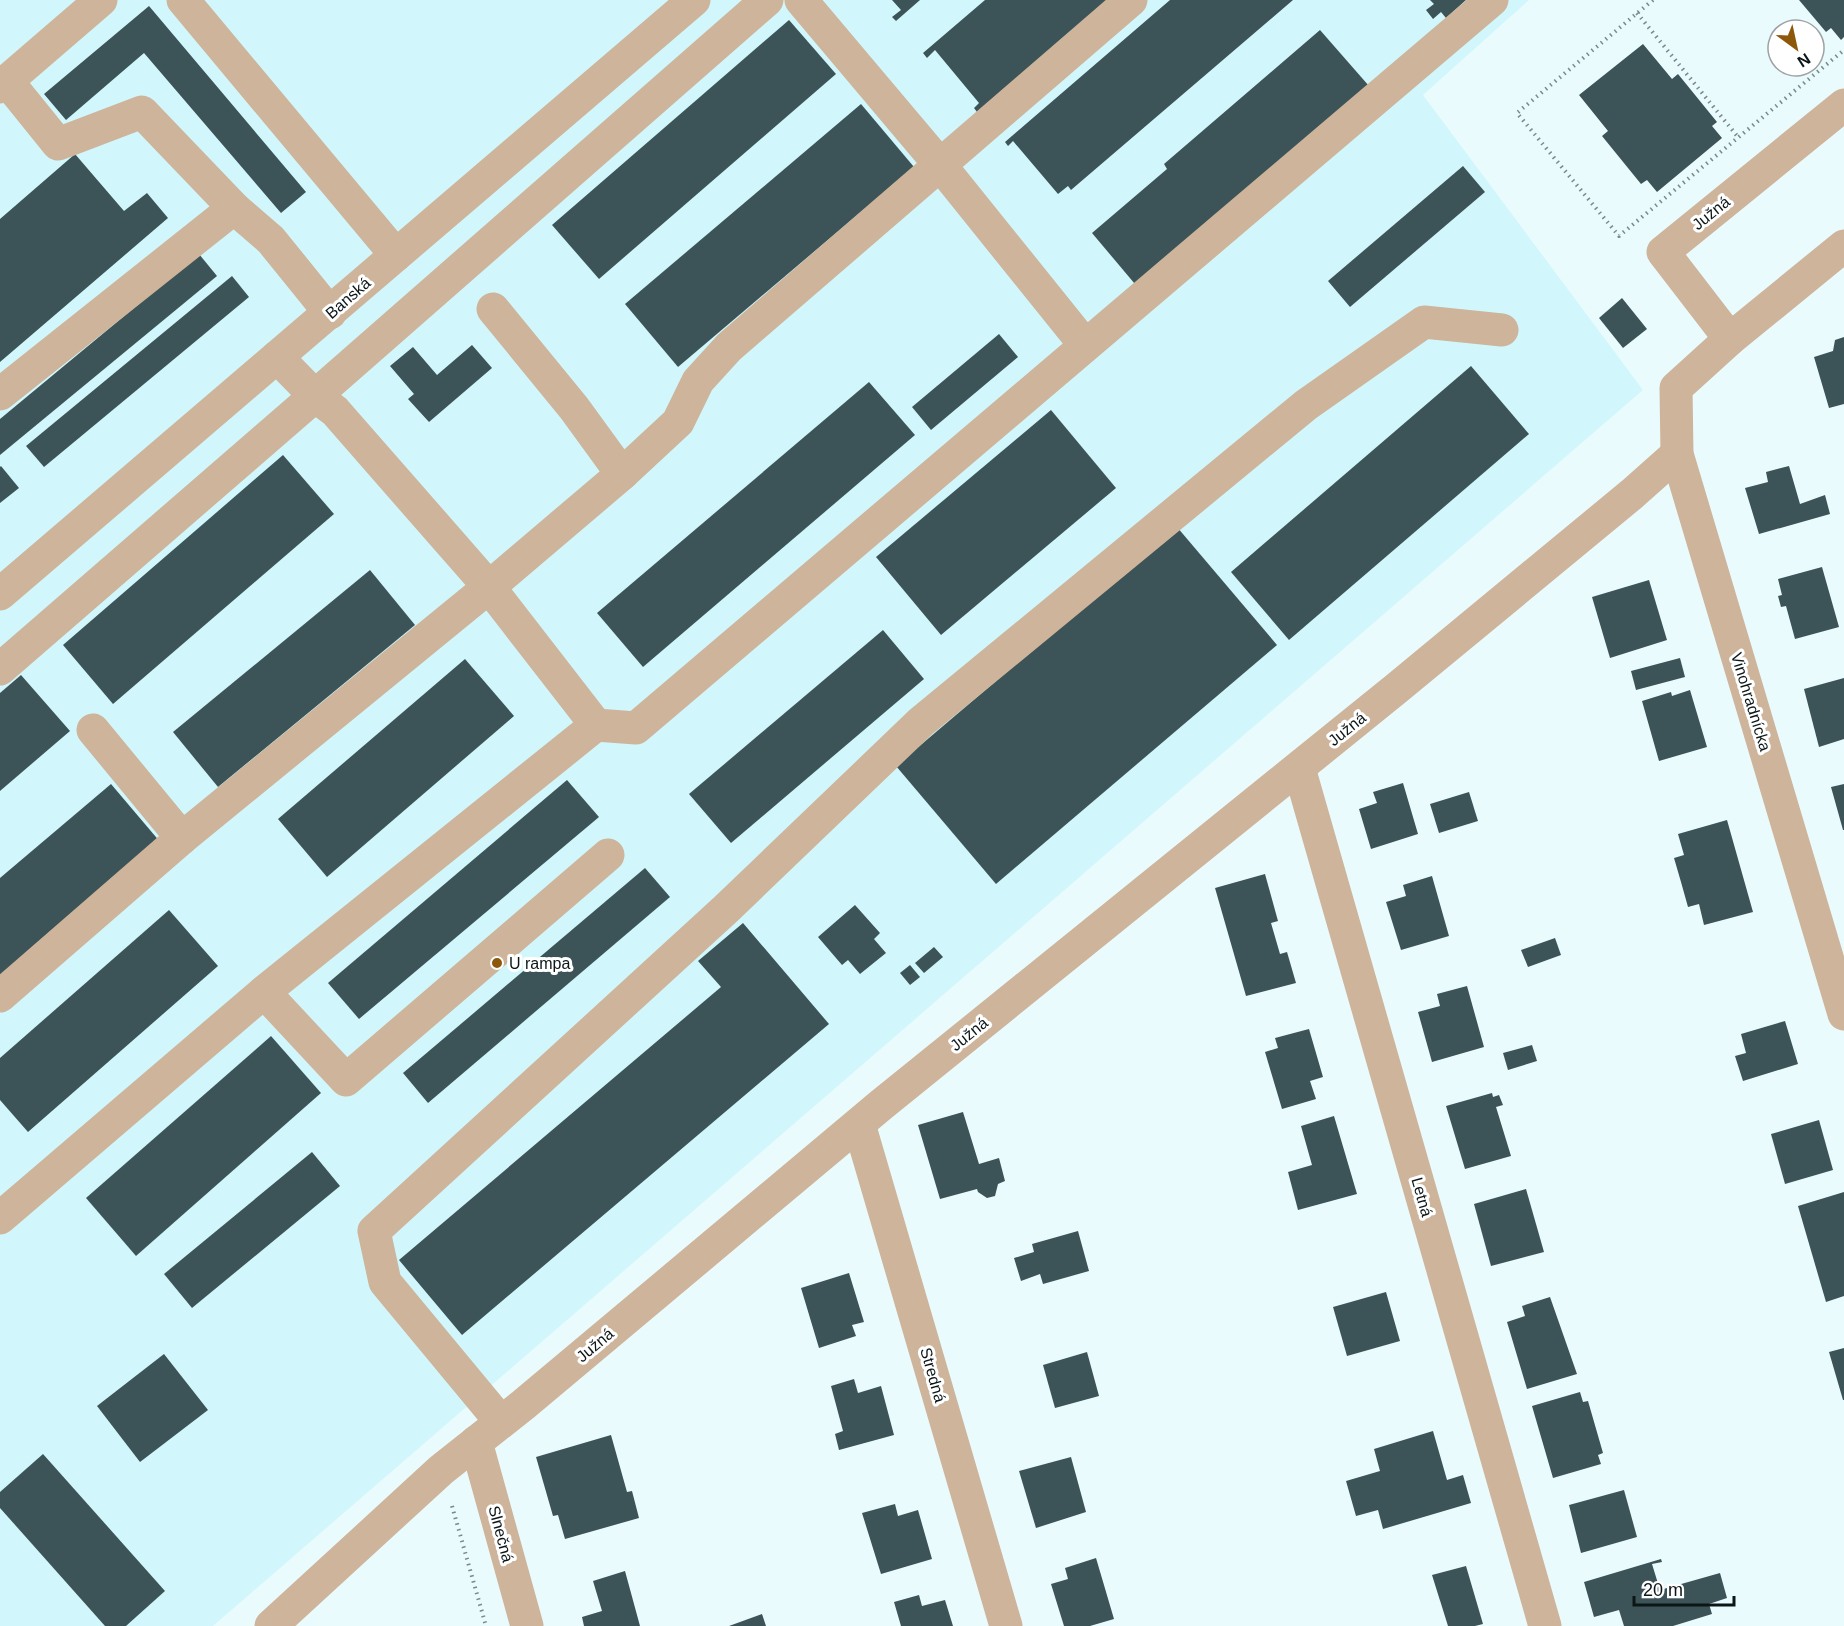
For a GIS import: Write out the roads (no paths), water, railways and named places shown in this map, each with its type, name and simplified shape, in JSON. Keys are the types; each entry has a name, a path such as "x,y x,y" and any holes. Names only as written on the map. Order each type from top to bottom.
{"street":[{"path":"101,0 3,84 58,144 142,112 234,208 271,240 330,313"},
{"path":"183,0 396,255"},
{"name":"Banská","path":"0,594 694,0"},
{"path":"0,669 767,0"},
{"path":"801,0 941,166 1085,345"},
{"path":"0,996 182,838 489,587 622,474 678,422 698,381 729,347 1131,0"},
{"path":"0,1218 264,992 596,726 636,728 1492,0"},
{"name":"Južná","path":"1730,339 1663,252 1844,105"},
{"path":"0,394 234,208"},
{"path":"1730,339 1844,246"},
{"path":"493,309 574,408 622,474"},
{"path":"501,1422 385,1282 374,1231 726,909 921,722 1306,405 1424,322 1502,330"},
{"name":"Vinohradnícka","path":"1730,339 1676,388 1677,454 1844,1014"},
{"path":"277,357 315,396 335,411 349,426 489,587 596,726"},
{"name":"Južná","path":"271,1626 441,1470 860,1124 1299,768 1614,509 1677,454"},
{"path":"93,730 182,838"},
{"name":"Letná","path":"1299,768 1545,1626"},
{"path":"264,992 346,1080 608,855"},
{"name":"Stredná","path":"860,1124 1006,1626"},
{"name":"Slnečná","path":"476,1442 526,1626"}],"place":[{"name":"U rampa","path":"497,963"}]}
